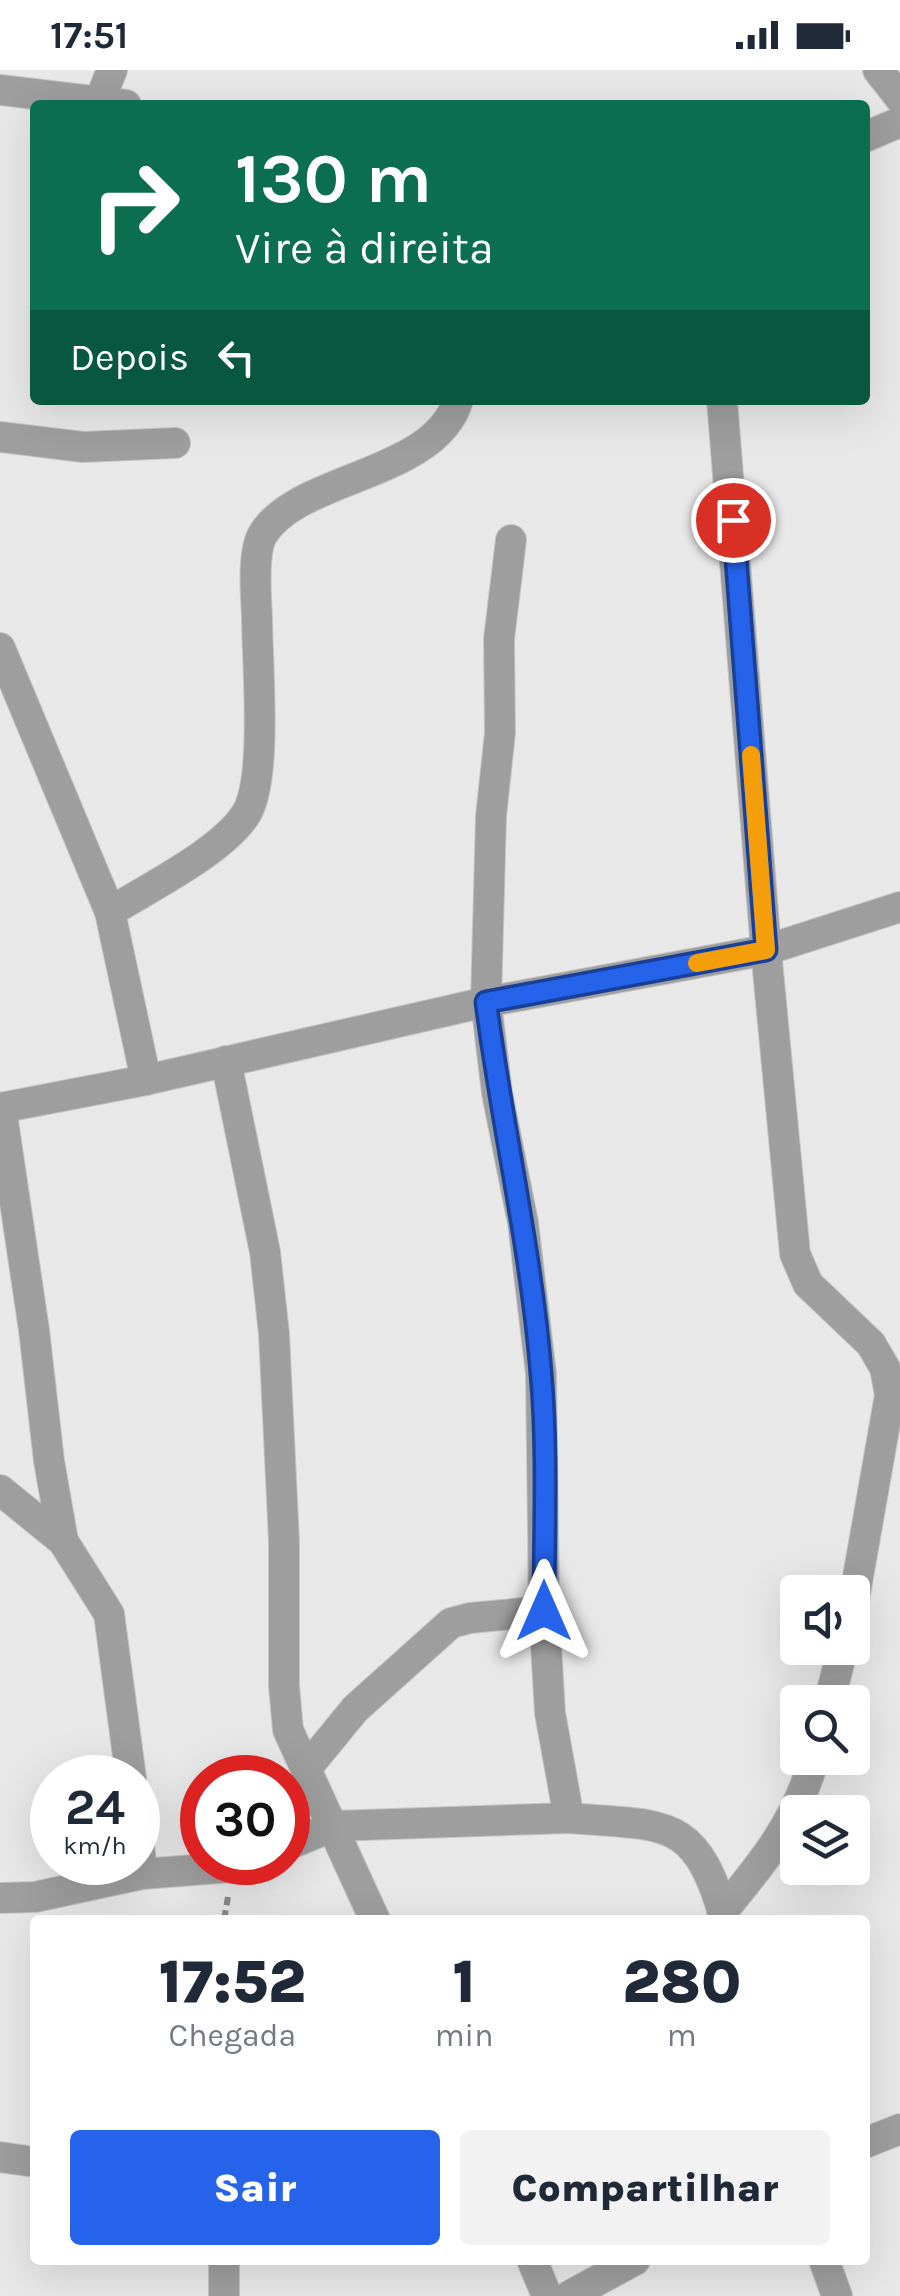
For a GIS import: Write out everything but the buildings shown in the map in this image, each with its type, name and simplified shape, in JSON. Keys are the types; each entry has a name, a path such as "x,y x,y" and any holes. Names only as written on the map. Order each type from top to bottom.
{"street":[{"path":"112,70 112,100"},
{"path":"878,70 900,98"},
{"path":"0,90 80,100"},
{"path":"870,135 900,122"},
{"path":"110,912 212,848 246,813 260,764 256,576 260,537 280,513 421,448 454,414 457,405"},
{"path":"722,405 795,1254 808,1284 871,1344 885,1368 890,1395 858,1575"},
{"path":"0,437 83,448 175,443"},
{"path":"511,540 499,639 500,733 491,816 486,1002 497,1093 523,1223 541,1374 544,1611 550,1713 569,1818"},
{"path":"0,648 110,912 146,1080"},
{"path":"63,1540 0,1108 146,1080 486,1002 766,950 900,906"},
{"path":"226,1061 265,1252 274,1334 283,1522 284,1686 288,1730 300,1755"},
{"path":"0,1490 63,1540 109,1614 127,1755"},
{"path":"310,1763 355,1710 451,1623 544,1611"},
{"path":"725,1915 784,1834 807,1775"},
{"path":"310,1776 372,1915"},
{"path":"310,1836 334,1826 569,1818 644,1824 670,1830 690,1843 710,1870 724,1915"},
{"path":"0,1898 35,1897 91,1885"},
{"path":"870,2142 900,2129"},
{"path":"0,2157 30,2161"},
{"path":"224,2265 224,2296"},
{"path":"534,2265 547,2296"},
{"path":"569,2296 626,2265"},
{"path":"826,2265 837,2296"}],"slow traffic":[{"path":"697,963 766,950 751,755"}],"route":[{"path":"544,1611 541,1374 523,1223 497,1093 486,1002 766,950 733,520"}]}
